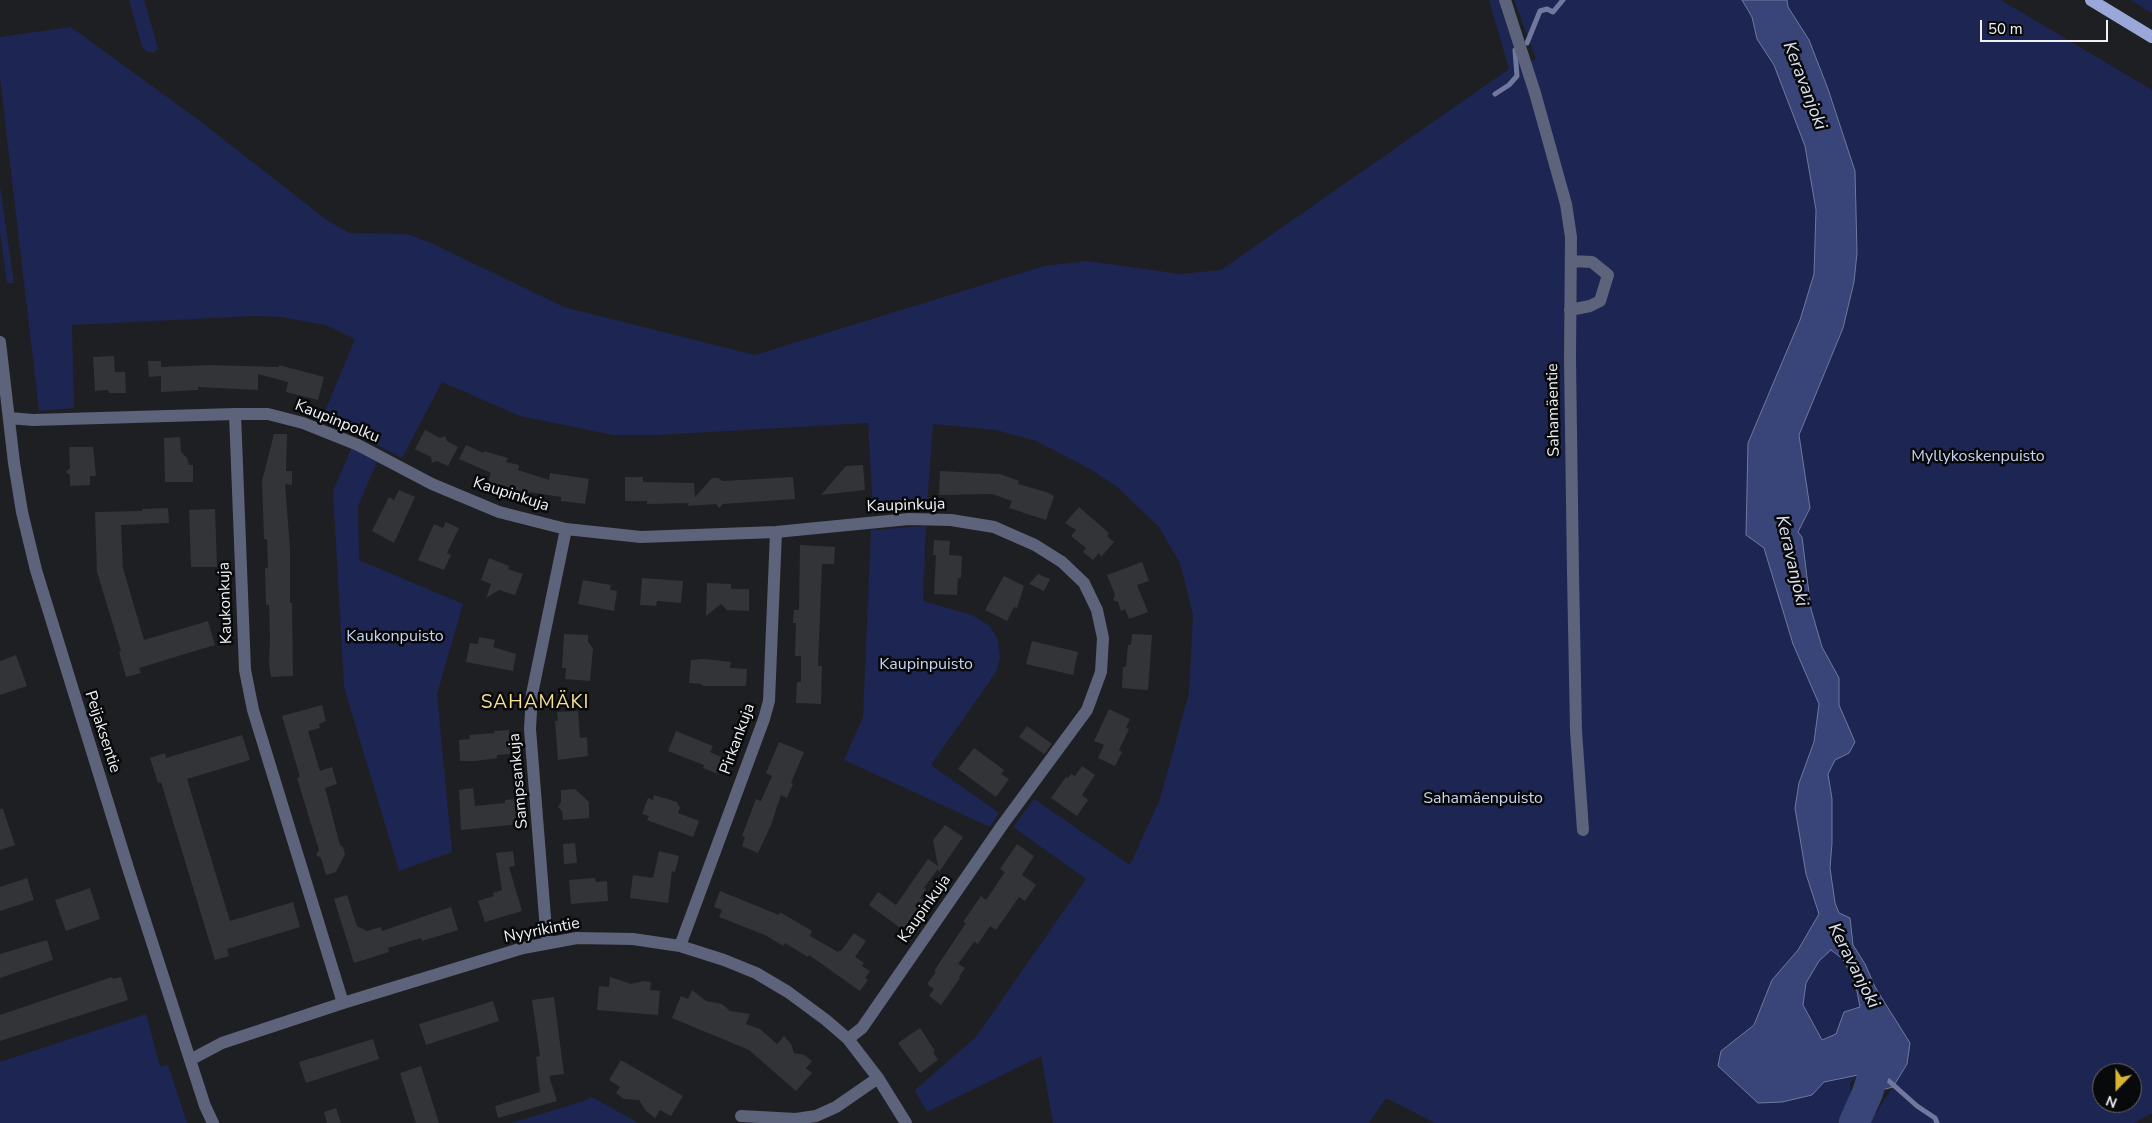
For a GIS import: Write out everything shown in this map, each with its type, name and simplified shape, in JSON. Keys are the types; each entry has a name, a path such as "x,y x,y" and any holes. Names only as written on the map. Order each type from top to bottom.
{"main road":[{"path":"2091,0 2152,37"}],"street":[{"name":"Sahamäentie","path":"1504,0 1526,64 1566,204 1571,237 1570,310 1576,711 1583,830"},
{"path":"1570,310 1590,306 1600,301 1608,275 1592,262 1571,261"},
{"name":"Peijaksentie","path":"0,342 22,512 36,570 68,681 212,1123"},
{"path":"9,418 34,420 235,414"},
{"name":"Kaupinpolku","path":"235,414 268,414 303,423 358,445 394,464"},
{"name":"Kaukonkuja","path":"235,414 245,670 253,710 343,1003"},
{"name":"Kaupinkuja","path":"394,464 432,484 499,512 566,529 640,536 776,532 909,519 951,520 994,527 1035,545 1062,562 1084,583 1097,610 1103,638 1101,672 1087,710 1004,824 862,1028 848,1039"},
{"name":"Sampsankuja","path":"547,944 530,729 532,694 566,529"},
{"name":"Pirkankuja","path":"680,946 769,701 776,532"},
{"name":"Nyyrikintie","path":"190,1060 222,1043 343,1003 523,948 577,938 633,939 680,946 724,960 756,973 788,992 848,1039 878,1078 906,1123"},
{"path":"741,1116 796,1119 816,1116 844,1102 878,1078"}],"green space":[{"path":"129,0 144,0 158,48 154,53 146,51 142,46"},
{"name":"Sahamäenpuisto","path":"1489,0 1501,0 1521,65 1536,59 1514,0 1742,0 1752,17 1757,39 1774,65 1805,146 1816,210 1814,274 1800,320 1748,443 1746,535 1764,547 1793,644 1819,704 1814,742 1799,783 1806,874 1819,914 1798,950 1772,980 1754,1025 1721,1051 1718,1066 1758,1103 1811,1095 1824,1082 1858,1075 1850,1083 1851,1101 1844,1118 1837,1123 1435,1123 1386,1098 1369,1123 1053,1123 1041,1056 927,1112 915,1090 976,1037 1086,879 1013,827 1034,799 1130,865 1160,799 1189,693 1193,615 1180,563 1159,527 1116,486 1090,469 1036,441 996,430 933,424 927,507 873,510 868,423 658,435 613,435 520,416 442,382 402,458 323,416 355,339 326,325 281,317 255,316 72,325 74,408 39,411 0,78 0,37 71,27 200,121 328,221 350,233 407,234 429,242 564,307 755,355 1044,266 1087,261 1180,274 1221,270 1509,69"},
{"name":"Myllykoskenpuisto","path":"1787,0 2001,0 2152,90 2152,1113 2134,1123 1870,1123 1907,1064 1892,1012 1875,987 1865,964 1853,945 1850,918 1839,914 1835,903 1830,868 1832,799 1828,774 1835,759 1849,753 1855,742 1839,705 1839,678 1822,647 1811,609 1808,574 1798,532 1810,508 1799,435 1843,328 1854,282 1857,253 1855,171 1828,89 1809,40 1788,7"},
{"path":"2130,0 2152,0 2152,13"},
{"path":"0,186 14,283 7,283 0,232"},
{"name":"Kaukonpuisto","path":"352,447 377,462 358,506 359,560 463,604 437,694 452,852 399,871 344,687 333,491"},
{"name":"Kaupinpuisto","path":"926,526 923,601 972,615 990,626 998,640 1000,657 996,672 931,765 999,813 990,827 844,760 863,717 871,530"},
{"path":"1831,950 1843,959 1856,986 1860,1007 1844,1012 1836,1034 1822,1040 1803,1005 1806,983 1819,961"},
{"path":"146,1014 160,1066 168,1065 187,1123 0,1123 0,1062"},
{"path":"592,1097 638,1123 511,1123 581,1102"}],"water":[{"path":"1742,0 1787,0 1788,7 1809,40 1828,89 1855,171 1857,253 1854,282 1843,328 1799,435 1810,508 1798,532 1802,537 1811,609 1822,647 1839,678 1839,705 1855,742 1849,753 1835,760 1828,774 1832,799 1830,868 1835,903 1839,913 1850,918 1853,945 1865,964 1875,987 1910,1043 1907,1064 1893,1087 1867,1094 1858,1075 1824,1082 1812,1095 1782,1102 1758,1103 1718,1066 1721,1051 1754,1025 1772,980 1798,950 1819,914 1806,874 1795,808 1799,783 1814,742 1819,704 1793,644 1764,548 1746,535 1748,443 1800,320 1814,274 1816,210 1805,146 1774,65 1757,39 1752,17","holes":["1831,950 1843,959 1856,986 1860,1007 1844,1012 1836,1034 1822,1040 1803,1005 1806,983 1819,961"]}],"building":[{"path":"114,356 115,372 125,372 126,393 109,393 108,390 95,391 93,357"},
{"path":"148,361 161,361 161,367 209,365 279,367 279,365 324,377 318,400 286,392 288,382 258,374 258,390 198,387 198,390 161,392 161,376 149,377"},
{"path":"425,430 440,438 445,436 447,441 458,447 448,466 437,461 432,463 431,457 415,449"},
{"path":"274,434 287,434 286,471 292,471 292,485 285,484 290,549 293,676 271,677 269,663 269,605 266,605 265,568 268,568 267,539 264,539 262,481"},
{"path":"180,437 181,452 187,458 189,465 193,465 193,482 165,482 164,438"},
{"path":"466,445 483,453 484,451 508,458 506,462 519,465 518,470 549,480 550,473 589,479 585,504 561,501 561,497 529,492 528,495 488,483 491,473 459,459"},
{"path":"69,447 93,447 96,476 90,476 90,485 70,486 70,475 66,472 70,468"},
{"path":"863,465 865,490 821,495 846,466"},
{"path":"940,471 1000,474 1019,481 1018,484 1046,492 1054,496 1046,520 1009,508 1012,501 992,494 939,495"},
{"path":"625,477 643,477 643,482 694,483 695,497 712,478 718,478 723,481 793,477 795,499 723,504 719,508 716,504 687,506 689,503 647,504 647,501 625,501"},
{"path":"399,490 415,497 394,543 372,531 389,497 394,500"},
{"path":"1079,507 1109,533 1107,536 1114,542 1101,557 1099,553 1093,560 1083,552 1086,548 1071,536 1076,530 1065,523"},
{"path":"168,508 169,523 121,525 123,568 144,640 208,621 215,645 139,668 141,673 126,677 119,652 121,651 97,572 95,512 142,511 142,509"},
{"path":"215,509 217,567 191,567 189,510"},
{"path":"446,522 459,528 447,553 451,555 444,570 418,560 434,524 443,528"},
{"path":"934,540 950,541 949,555 962,556 961,578 958,578 957,595 934,594 936,555 933,555"},
{"path":"800,545 835,547 834,564 822,564 818,666 822,666 821,704 796,703 797,682 801,682 801,656 795,656 796,623 793,623 794,610 799,610"},
{"path":"489,558 509,566 508,569 523,574 515,595 499,590 486,598 491,584 481,580"},
{"path":"1142,562 1149,581 1137,585 1148,612 1129,619 1125,609 1121,611 1118,602 1113,600 1115,595 1107,575"},
{"path":"1038,574 1050,579 1044,591 1029,584"},
{"path":"1004,576 1024,586 1017,608 1014,607 1007,621 985,610"},
{"path":"642,578 683,581 681,603 657,601 656,606 640,605"},
{"path":"583,580 611,585 610,590 617,591 614,611 578,604"},
{"path":"707,583 731,584 731,589 749,589 749,611 727,610 721,604 706,616"},
{"path":"564,634 588,635 588,642 593,648 590,681 565,679 566,668 562,668"},
{"path":"1132,634 1152,635 1148,690 1122,688 1123,667 1126,667 1128,645 1131,645"},
{"path":"479,637 495,640 493,647 516,654 513,671 466,662 470,643 478,644"},
{"path":"1032,641 1078,652 1073,675 1026,664"},
{"path":"16,655 27,686 0,695 0,661"},
{"path":"704,659 731,662 730,668 747,669 746,686 703,686 701,684 689,683 691,660"},
{"path":"322,705 326,721 319,724 320,728 308,731 320,771 332,767 337,784 325,788 340,845 343,847 345,854 336,872 326,875 321,858 316,855 319,850 297,778 300,777 282,716"},
{"path":"1109,709 1130,719 1126,728 1129,729 1119,750 1122,752 1115,766 1098,758 1104,745 1094,741"},
{"path":"578,711 580,738 587,737 588,756 558,760 555,721 558,721 557,712"},
{"path":"1027,726 1052,744 1044,754 1019,737"},
{"path":"509,730 511,754 497,755 497,758 476,761 460,761 459,740 470,739 469,735"},
{"path":"676,731 713,746 710,752 724,758 718,774 703,768 704,765 668,751"},
{"path":"242,735 250,760 187,779 230,921 293,902 300,927 227,949 229,956 215,960 161,782 158,783 150,758 165,753 166,758"},
{"path":"779,742 804,752 787,798 781,795 771,825 758,853 742,846 745,837 742,836 756,799 761,801 772,776 766,773"},
{"path":"974,748 1004,770 1001,774 1009,779 996,797 958,769"},
{"path":"1082,766 1095,775 1082,795 1088,800 1077,816 1051,798 1066,777 1068,778 1071,774 1075,776"},
{"path":"473,788 475,806 505,803 505,800 518,799 520,824 461,830 459,790"},
{"path":"575,789 589,802 589,818 563,820 562,811 558,807 561,802 561,790"},
{"path":"654,795 677,802 680,808 678,813 699,821 693,837 647,820 649,816 642,814 648,798 653,800"},
{"path":"0,809 3,809 15,845 0,850"},
{"path":"945,825 963,837 939,872 938,869 924,888 926,889 920,898 924,900 903,930 869,905 878,892 896,905 928,859 938,866 933,840"},
{"path":"575,843 577,863 564,864 563,844"},
{"path":"1017,844 1034,856 1022,875 1036,885 1025,901 1019,897 996,930 990,926 978,944 974,942 958,964 965,968 960,978 941,1005 929,996 934,989 927,984 966,923 963,922 981,896 986,900 1005,872 1000,869"},
{"path":"513,851 515,866 509,867 522,911 485,922 478,901 494,896 493,893 502,890 496,853"},
{"path":"659,851 679,856 675,872 672,871 668,903 630,898 633,875 653,878"},
{"path":"27,878 34,900 0,911 0,887"},
{"path":"595,878 596,882 607,881 608,901 571,904 569,880"},
{"path":"90,888 100,919 66,931 55,900"},
{"path":"720,891 779,915 780,912 812,931 810,936 838,952 841,951 854,933 866,941 855,957 864,963 862,966 870,971 865,978 868,980 860,991 809,955 808,957 785,943 783,946 765,935 719,917 722,910 714,907"},
{"path":"347,895 357,926 367,931 381,927 382,931 451,907 458,930 422,941 421,938 388,948 389,952 354,963 334,899"},
{"path":"47,940 53,960 0,978 0,954"},
{"path":"112,977 113,979 121,977 128,1000 0,1041 0,1015"},
{"path":"610,977 631,984 644,981 651,982 650,990 660,991 658,1015 597,1010 599,986 609,987"},
{"path":"692,990 706,1001 722,1004 730,1011 750,1014 746,1024 760,1029 777,1044 784,1036 791,1044 794,1053 804,1055 812,1061 806,1068 812,1073 796,1091 749,1050 672,1018 681,996 688,999"},
{"path":"554,997 564,1074 549,1076 557,1101 498,1118 495,1106 540,1092 536,1057 540,1056 532,1000"},
{"path":"493,1001 499,1021 426,1045 419,1024"},
{"path":"920,1028 935,1051 933,1052 938,1060 920,1073 898,1043"},
{"path":"373,1039 379,1059 306,1083 299,1062"},
{"path":"621,1060 683,1096 671,1116 660,1110 655,1118 646,1111 639,1100 624,1099 616,1093 620,1087 609,1080"},
{"path":"421,1066 439,1123 416,1123 400,1073"},
{"path":"336,1108 341,1123 327,1123 324,1112"}],"waterway":[{"path":"1527,43 1540,11 1547,9 1553,12 1563,0"},
{"path":"1495,94 1509,85 1517,76 1515,50"},
{"name":"Keravanjoki","path":"1854,1123 1867,1094 1880,1054"},
{"path":"1889,1081 1917,1106 1935,1118 1937,1123"}],"district":[{"name":"SAHAMÄKI","path":"535,703"}]}
